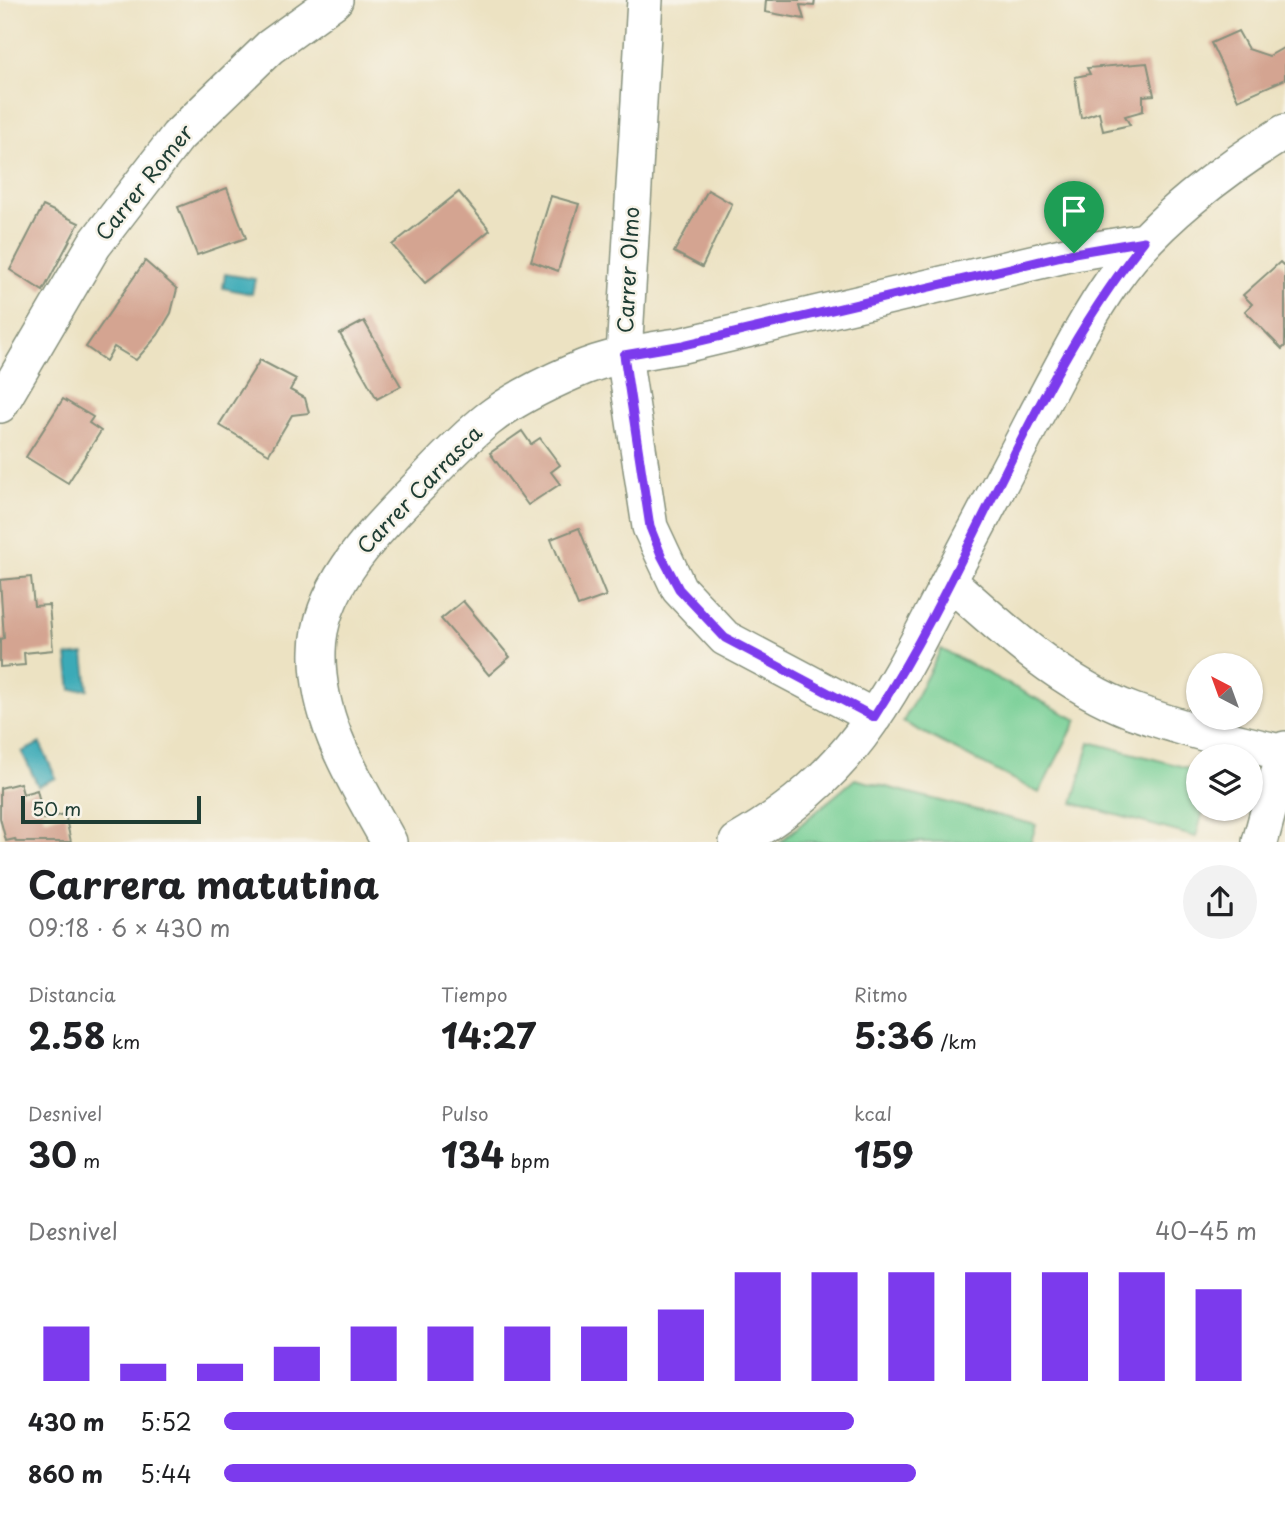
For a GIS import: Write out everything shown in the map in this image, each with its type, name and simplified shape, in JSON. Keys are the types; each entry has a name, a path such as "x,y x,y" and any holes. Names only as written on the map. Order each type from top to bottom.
{"street":[{"name":"Carrer Romer","path":"0,405 94,245 178,136 270,47 335,0"},
{"name":"Carrer Olmo","path":"645,0 624,355 650,527 679,589 725,638 874,717"},
{"path":"737,842 814,789 852,749 874,717 916,647 1076,339 1114,279 1144,241 1250,155 1285,132"},
{"name":"Carrer Carrasca","path":"389,842 340,754 319,693 317,649 325,614 339,582 391,515 487,420 521,398 576,370 624,355 696,342 1074,253 1144,241"},
{"path":"949,581 1019,642 1073,679 1110,699 1165,721 1284,751 1260,842"}],"green space":[{"path":"941,649 1077,720 1039,793 903,722"},
{"path":"1090,742 1186,768 1186,821 1201,821 1196,837 1073,803"},
{"path":"855,779 1036,825 1031,842 780,842"}],"water":[{"path":"225,274 255,279 252,294 223,288"},
{"path":"84,654 88,689 71,690 67,656"},
{"path":"40,743 56,778 38,786 22,752"}],"building":[{"path":"766,0 815,0 814,6 800,5 804,19 765,12"},
{"path":"1238,31 1248,49 1269,56 1285,47 1285,79 1238,100 1211,43"},
{"path":"1147,63 1154,95 1143,96 1143,111 1125,116 1130,125 1103,131 1099,112 1081,118 1075,77 1090,74 1087,68"},
{"path":"227,188 246,238 197,255 178,207"},
{"path":"708,190 732,204 702,267 674,252"},
{"path":"459,192 490,230 425,283 392,245"},
{"path":"551,196 579,204 558,271 531,261"},
{"path":"43,206 79,223 43,291 10,270"},
{"path":"145,261 177,289 171,313 158,335 136,360 114,347 106,361 86,347"},
{"path":"1280,262 1285,267 1285,346 1282,349 1245,311 1252,304 1243,295"},
{"path":"364,321 401,386 377,399 340,334"},
{"path":"260,360 296,379 290,390 305,398 309,413 292,415 269,454 219,425"},
{"path":"63,399 93,417 89,423 101,431 68,483 26,457"},
{"path":"522,431 531,444 540,438 560,465 551,472 560,484 528,505 490,453"},
{"path":"579,528 606,596 578,606 551,539"},
{"path":"31,577 34,606 49,605 53,650 24,653 25,665 0,667 0,639 4,638 0,580"},
{"path":"463,601 510,657 489,675 441,619"},
{"path":"20,783 23,794 37,790 44,819 65,814 71,842 16,842 15,839 6,841 0,818 0,788"}],"route":[{"path":"1144,241 1114,279 1076,339 916,647 874,717 725,638 679,589 650,527 624,355 683,345 1074,253 1144,241"}]}
